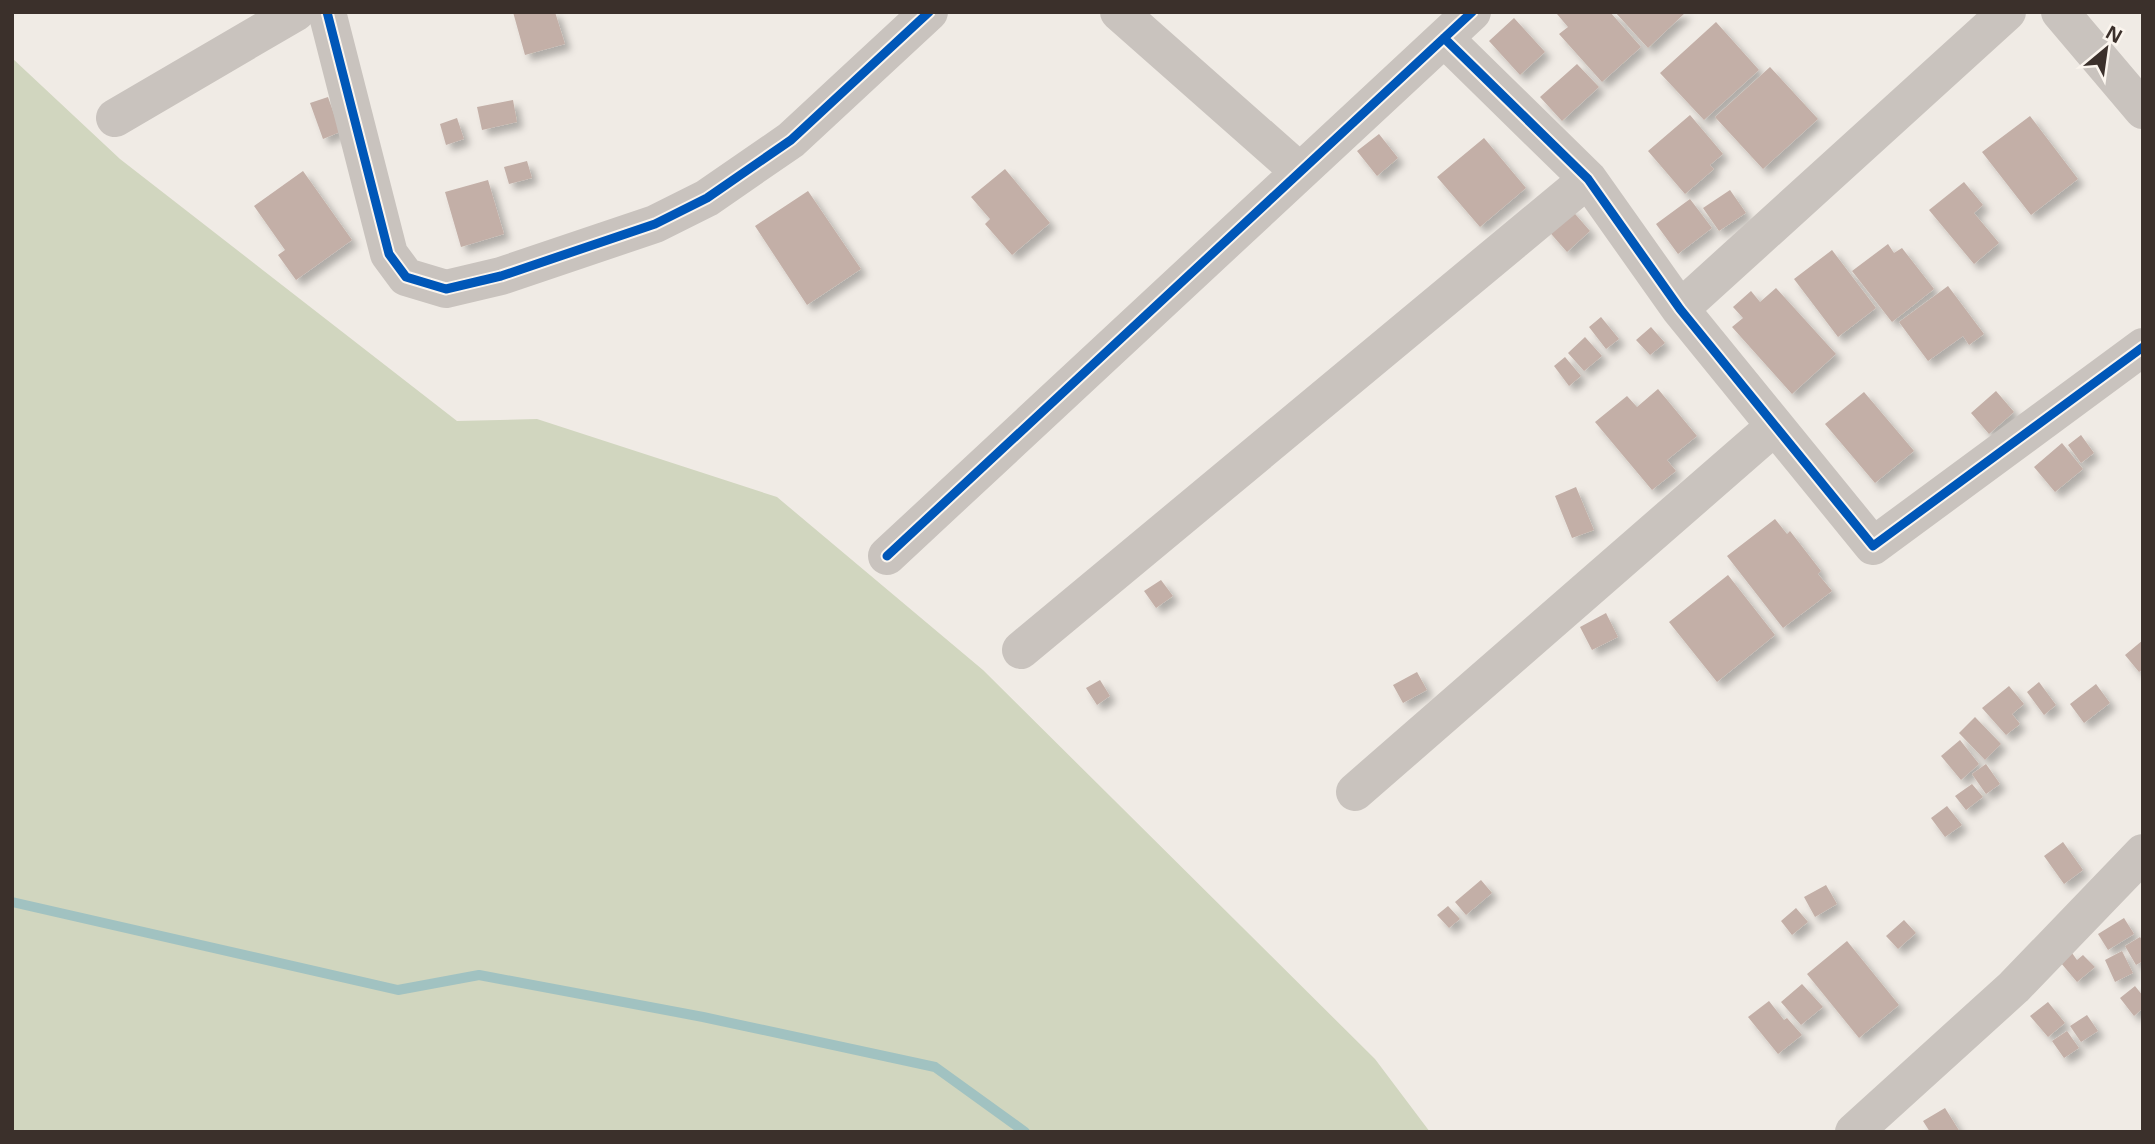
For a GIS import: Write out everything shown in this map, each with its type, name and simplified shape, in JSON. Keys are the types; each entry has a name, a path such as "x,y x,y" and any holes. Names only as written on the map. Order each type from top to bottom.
{"street":[{"path":"116,118 296,12"},
{"path":"327,12 389,254 406,277 446,289 501,276 656,224 708,198 791,140 929,12"},
{"path":"1119,12 1300,172"},
{"path":"887,556 1472,12"},
{"path":"1680,309 2007,12"},
{"path":"2060,12 2143,110"},
{"path":"1444,38 1588,179 1680,309 1873,545 2143,347"},
{"path":"1021,650 1588,179"},
{"path":"1355,792 1775,426"},
{"path":"1854,1132 2014,987 2143,853"}],"green space":[{"path":"12,58 120,159 457,421 537,419 777,497 983,670 1375,1059 1430,1132 12,1132"}],"building":[{"path":"513,12 555,12 565,44 525,55"},
{"path":"1558,12 1610,12 1641,47 1602,82 1559,34 1568,27"},
{"path":"1615,12 1686,12 1648,48"},
{"path":"1514,18 1545,52 1520,75 1489,41"},
{"path":"1716,22 1759,70 1704,120 1660,73"},
{"path":"1577,64 1599,87 1562,121 1540,97"},
{"path":"1770,67 1818,119 1763,169 1715,117"},
{"path":"328,97 340,132 323,139 310,103"},
{"path":"513,100 517,122 482,130 477,107"},
{"path":"1690,115 1723,154 1710,165 1714,169 1685,194 1648,151"},
{"path":"2030,116 2078,179 2031,215 1982,152"},
{"path":"457,118 464,139 446,145 440,124"},
{"path":"1379,134 1398,158 1377,176 1357,151"},
{"path":"1484,138 1526,188 1480,227 1437,177"},
{"path":"527,161 532,178 509,184 504,167"},
{"path":"1005,169 1050,223 1012,255 985,224 990,219 971,197"},
{"path":"303,171 352,240 296,280 278,255 285,250 254,206"},
{"path":"488,180 504,234 461,247 445,192"},
{"path":"1964,182 1983,205 1974,213 1999,243 1974,264 1929,210"},
{"path":"1730,190 1746,213 1719,231 1703,208"},
{"path":"808,191 861,269 807,305 755,226"},
{"path":"1690,199 1712,228 1678,254 1656,224"},
{"path":"1569,207 1590,231 1567,252 1546,228"},
{"path":"1888,244 1894,253 1902,248 1934,289 1892,322 1852,271"},
{"path":"1832,250 1876,308 1838,337 1794,279"},
{"path":"1948,286 1984,334 1969,345 1963,336 1928,361 1899,322"},
{"path":"1776,288 1836,354 1792,394 1732,327 1743,318 1733,307 1751,291 1760,302"},
{"path":"1601,317 1619,339 1606,349 1589,327"},
{"path":"1651,327 1665,343 1650,355 1636,340"},
{"path":"1585,337 1602,356 1584,371 1568,353"},
{"path":"1565,357 1581,376 1569,386 1554,366"},
{"path":"1658,389 1697,436 1667,460 1676,471 1652,490 1595,422 1627,396 1637,407"},
{"path":"1996,391 2014,412 1989,434 1971,413"},
{"path":"1864,392 1914,451 1875,483 1825,424"},
{"path":"2081,435 2094,453 2081,463 2068,445"},
{"path":"2062,443 2083,469 2055,492 2034,467"},
{"path":"1576,487 1594,530 1572,538 1555,496"},
{"path":"1775,519 1787,534 1790,531 1821,571 1818,574 1832,591 1783,628 1727,556"},
{"path":"1728,575 1775,635 1717,682 1669,622"},
{"path":"1161,580 1173,596 1156,608 1144,591"},
{"path":"1606,613 1618,637 1592,650 1580,627"},
{"path":"2143,640 2143,669 2139,672 2125,655"},
{"path":"1417,672 1427,690 1403,703 1393,685"},
{"path":"1100,680 1110,696 1097,705 1086,688"},
{"path":"2039,682 2056,705 2044,715 2027,692"},
{"path":"2096,684 2110,703 2084,723 2070,704"},
{"path":"2009,686 2024,704 2012,714 2020,724 2006,735 1982,708"},
{"path":"1975,717 2001,744 1985,760 1959,733"},
{"path":"1960,740 1979,764 1961,780 1941,756"},
{"path":"1986,764 2000,784 1986,794 1972,774"},
{"path":"1972,784 1983,797 1966,810 1955,796"},
{"path":"1947,806 1962,825 1945,837 1931,818"},
{"path":"2063,842 2083,870 2064,884 2044,856"},
{"path":"1481,880 1492,893 1466,915 1455,902"},
{"path":"1826,885 1837,904 1815,917 1804,897"},
{"path":"1448,906 1460,919 1449,928 1437,915"},
{"path":"1796,908 1808,922 1792,935 1781,921"},
{"path":"2124,918 2134,934 2108,950 2098,934"},
{"path":"1904,920 1916,933 1898,949 1886,936"},
{"path":"2140,937 2143,941 2143,961 2136,965 2125,946"},
{"path":"1847,941 1899,1005 1859,1038 1807,974"},
{"path":"2122,951 2133,973 2115,982 2105,960"},
{"path":"2072,953 2077,960 2083,955 2095,967 2077,982 2061,963"},
{"path":"1802,984 1823,1007 1801,1025 1781,1002"},
{"path":"2135,986 2143,996 2143,1008 2134,1016 2120,998"},
{"path":"1769,1001 1784,1020 1787,1018 1802,1035 1778,1054 1748,1017"},
{"path":"2048,1002 2065,1023 2048,1037 2030,1016"},
{"path":"2087,1015 2098,1031 2081,1042 2070,1026"},
{"path":"2067,1031 2079,1048 2064,1058 2052,1041"},
{"path":"1945,1108 1960,1132 1930,1132 1923,1121"}],"waterway":[{"path":"12,902 398,990 479,975 703,1017 935,1067 1025,1132"}],"cycle path":[{"path":"327,12 389,254 406,277 446,289 501,276 655,224 707,198 791,140 929,12"},
{"path":"887,556 1472,12"},
{"path":"1444,38 1588,179 1680,309 1873,546 2143,347"}]}
